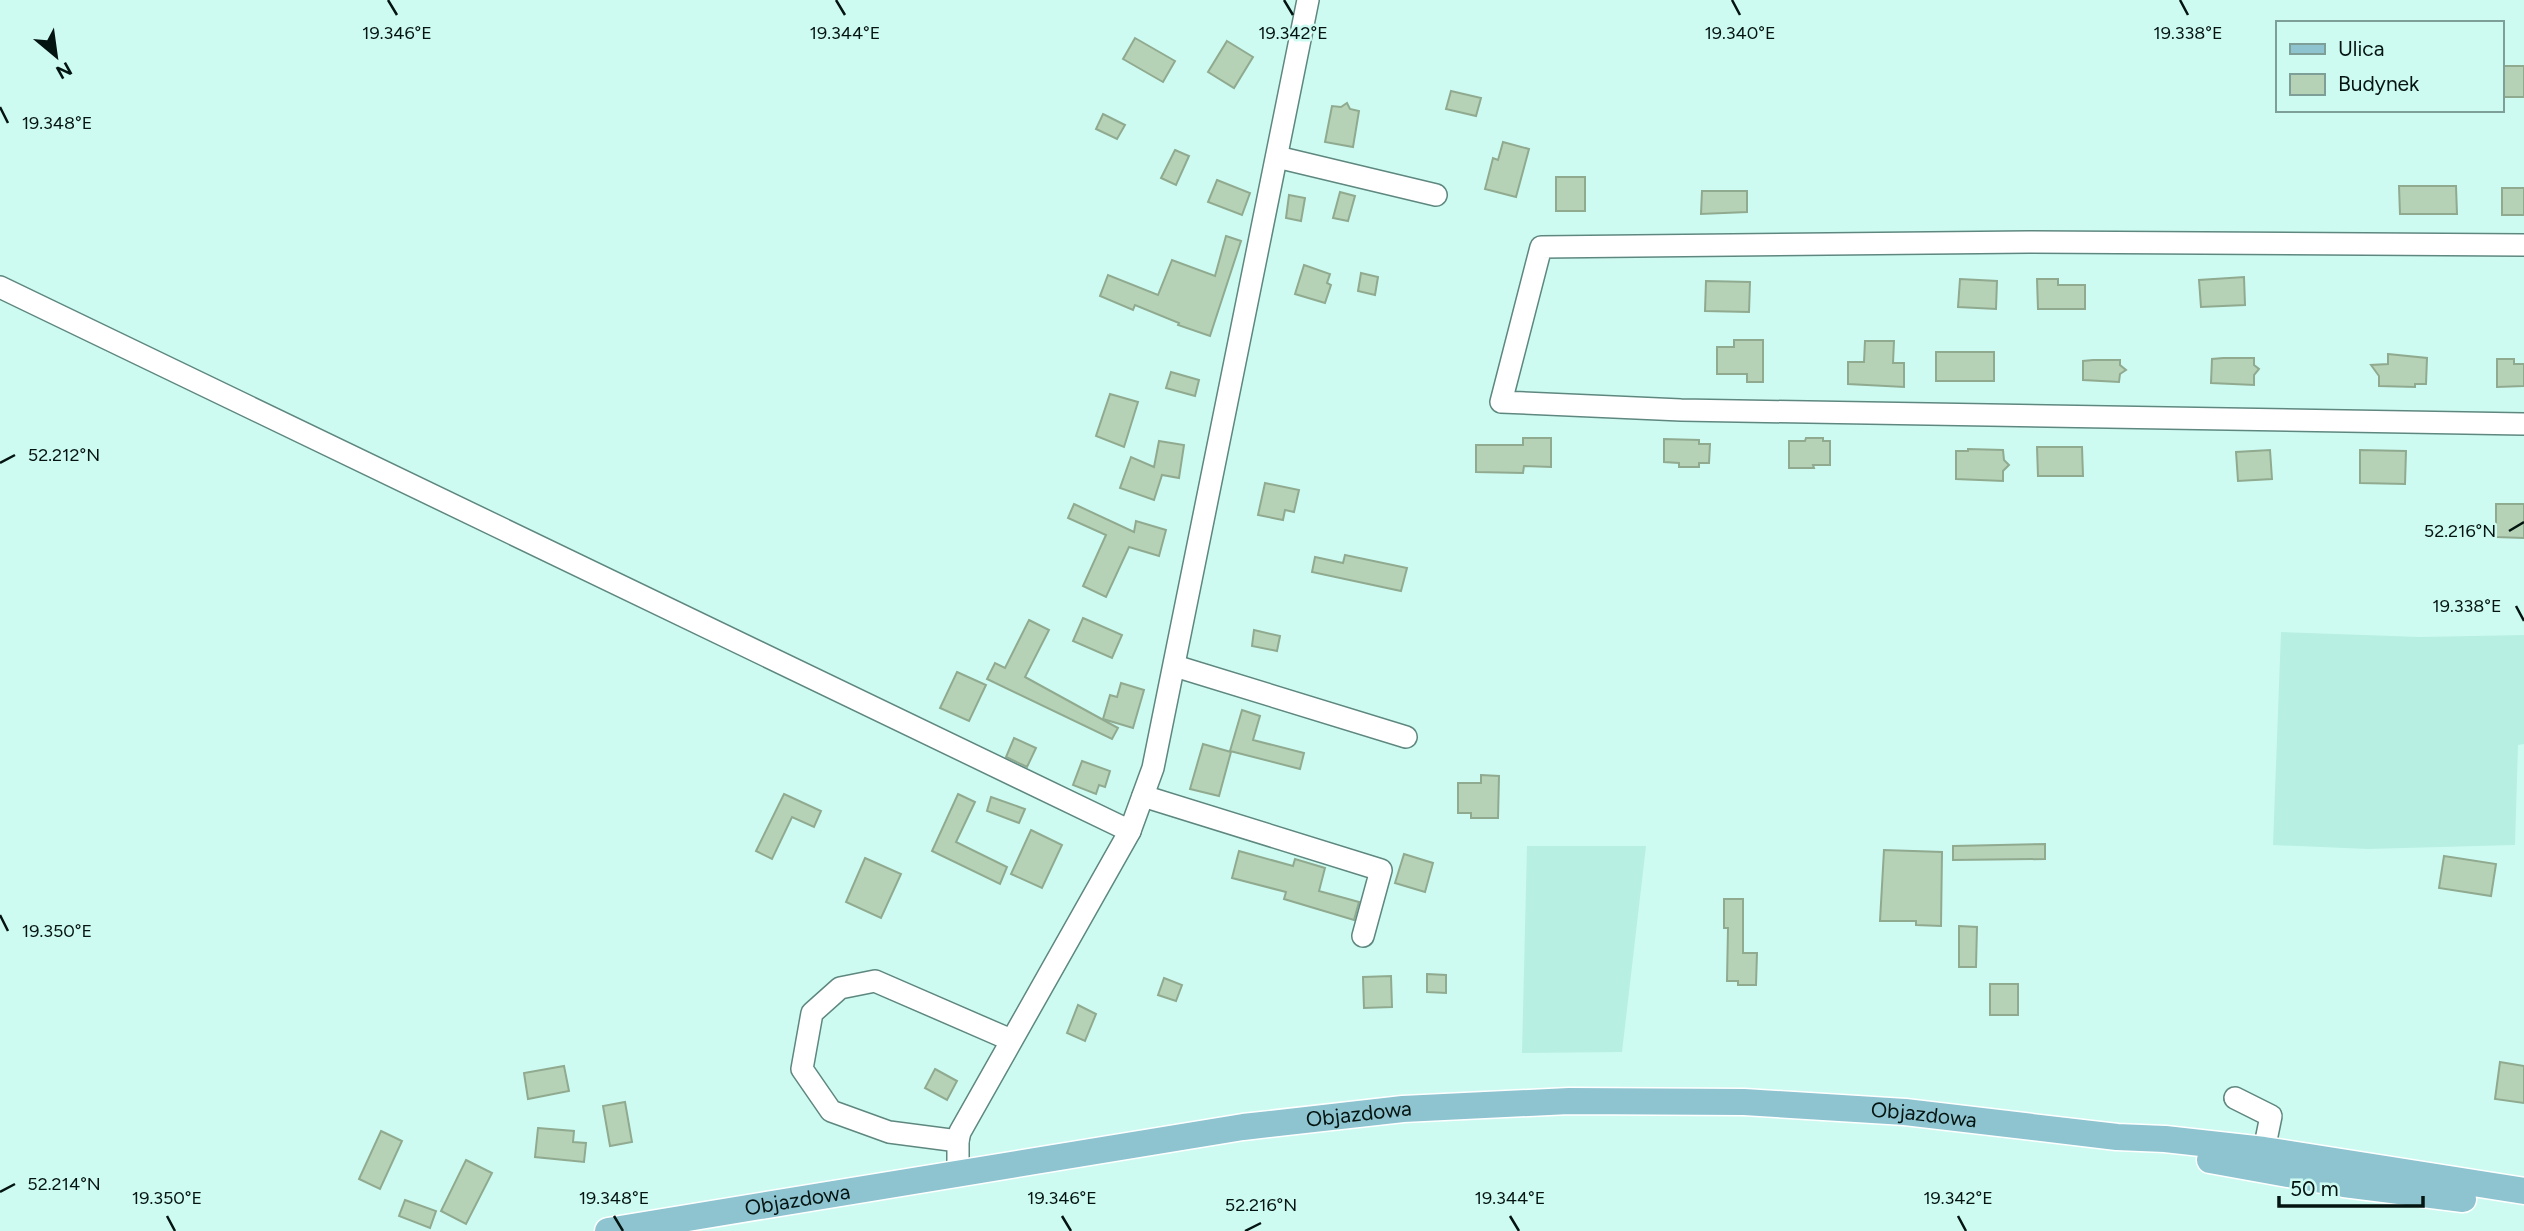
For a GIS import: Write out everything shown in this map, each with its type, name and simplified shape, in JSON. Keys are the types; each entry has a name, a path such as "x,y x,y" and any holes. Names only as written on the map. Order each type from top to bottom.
{"main road":[{"name":"Objazdowa","path":"608,1231 1243,1127 1454,1106 1569,1101 1744,1102 1905,1112 2117,1137 2165,1139 2264,1150 2524,1191"},
{"name":"Objazdowa","path":"2117,1137 2146,1149 2318,1179 2524,1209"}],"street":[{"path":"958,1174 960,1132 1130,831 1153,768 1308,0"},
{"path":"1277,157 1436,195"},
{"path":"2524,245 2015,243 1541,247 1502,402 1681,410 2524,424"},
{"path":"0,287 1130,831"},
{"path":"1175,666 1406,737"},
{"path":"1143,796 1381,870 1363,936"},
{"path":"958,1141 890,1132 831,1111 802,1069 813,1013 840,988 875,981 1011,1040"},
{"path":"2235,1098 2271,1116 2264,1150"}],"shaded area":[{"path":"2281,632 2420,637 2524,635 2524,744 2518,745 2515,845 2368,849 2273,845"},
{"path":"1527,846 1646,846 1622,1052 1522,1053"}],"building":[{"path":"1135,38 1175,61 1163,82 1123,59"},
{"path":"1227,41 1253,57 1234,88 1208,72"},
{"path":"2503,66 2524,66 2524,97 2503,97"},
{"path":"1451,91 1481,98 1476,116 1446,109"},
{"path":"1347,103 1350,109 1359,111 1353,147 1325,142 1332,106 1341,107"},
{"path":"1103,114 1125,125 1117,139 1096,129"},
{"path":"1503,142 1529,149 1516,197 1485,189 1493,158 1498,160"},
{"path":"1175,150 1189,156 1176,185 1161,178"},
{"path":"1556,177 1585,177 1585,211 1556,211"},
{"path":"1217,180 1250,193 1242,215 1208,202"},
{"path":"2399,186 2456,186 2457,214 2400,214"},
{"path":"2502,188 2524,188 2524,215 2502,215"},
{"path":"1702,191 1747,191 1747,212 1701,214"},
{"path":"1340,192 1355,196 1348,221 1333,218"},
{"path":"1289,195 1305,198 1301,221 1286,218"},
{"path":"1226,236 1241,241 1210,336 1135,305 1133,310 1100,296 1108,275 1158,295 1172,260 1215,276"},
{"path":"1304,265 1330,274 1327,283 1331,285 1325,303 1295,294"},
{"path":"1361,273 1378,277 1375,295 1358,291"},
{"path":"2244,277 2245,305 2201,307 2199,280"},
{"path":"1960,279 1997,281 1996,309 1958,307"},
{"path":"2037,279 2058,279 2058,285 2085,285 2085,309 2038,309"},
{"path":"1706,281 1750,282 1749,312 1705,311"},
{"path":"1734,340 1763,340 1763,382 1747,382 1747,374 1717,374 1717,347 1734,347"},
{"path":"1865,341 1894,341 1893,363 1904,363 1904,387 1848,384 1848,362 1864,362"},
{"path":"1936,352 1994,352 1994,381 1936,381"},
{"path":"2388,354 2427,358 2426,384 2415,384 2415,387 2379,386 2379,376 2371,365 2388,364"},
{"path":"2254,358 2254,365 2259,369 2254,375 2254,385 2211,383 2212,359"},
{"path":"2497,359 2514,359 2514,364 2524,364 2524,386 2497,387"},
{"path":"2120,360 2120,365 2126,370 2120,374 2119,382 2083,380 2083,361"},
{"path":"1171,372 1199,380 1195,396 1166,388"},
{"path":"1110,394 1138,402 1124,447 1096,436"},
{"path":"1523,438 1551,438 1551,467 1524,466 1523,473 1476,472 1476,445 1523,445"},
{"path":"1806,438 1823,438 1823,441 1830,441 1830,465 1789,468 1789,441 1805,441"},
{"path":"1664,439 1699,440 1699,444 1710,444 1709,463 1699,463 1699,467 1679,467 1679,463 1664,462"},
{"path":"1159,441 1184,445 1179,478 1162,475 1154,500 1120,488 1131,457 1154,467"},
{"path":"2037,447 2082,447 2083,476 2038,476"},
{"path":"2003,450 2004,460 2009,465 2003,471 2003,481 1956,479 1956,451"},
{"path":"2270,450 2272,479 2238,481 2236,452"},
{"path":"2360,450 2406,451 2405,484 2360,483"},
{"path":"1265,483 1299,490 1294,512 1285,510 1283,520 1258,515"},
{"path":"1074,504 1134,532 1136,521 1166,530 1159,556 1129,547 1106,597 1083,586 1106,535 1068,518"},
{"path":"2496,504 2524,504 2524,538 2496,537"},
{"path":"1345,555 1407,568 1401,591 1312,572 1315,557 1343,563"},
{"path":"1083,618 1122,635 1112,658 1073,641"},
{"path":"1029,620 1049,630 1025,677 1118,728 1112,739 987,679 995,663 1005,668"},
{"path":"1254,630 1280,636 1277,651 1252,646"},
{"path":"957,672 986,685 969,721 940,708"},
{"path":"1121,683 1144,690 1133,728 1103,719 1110,695 1117,697"},
{"path":"1242,710 1260,716 1253,740 1304,753 1300,769 1230,751"},
{"path":"1014,738 1036,748 1027,767 1006,757"},
{"path":"1203,744 1231,752 1219,796 1190,789"},
{"path":"1082,761 1110,771 1105,787 1099,785 1096,794 1073,785"},
{"path":"1481,775 1499,776 1498,818 1471,818 1471,813 1458,813 1458,783 1481,783"},
{"path":"784,794 821,811 814,827 792,817 772,859 756,851"},
{"path":"958,794 975,802 956,842 1007,867 1000,884 932,851"},
{"path":"991,797 1025,809 1019,823 987,811"},
{"path":"1031,830 1062,845 1042,888 1011,874"},
{"path":"2045,844 2045,859 1953,860 1953,846"},
{"path":"1884,850 1942,852 1941,926 1916,925 1916,921 1880,921"},
{"path":"1239,851 1293,866 1295,859 1325,868 1319,891 1359,902 1354,920 1284,899 1286,892 1232,878"},
{"path":"1404,854 1433,863 1425,892 1395,883"},
{"path":"2444,856 2496,864 2491,896 2439,888"},
{"path":"865,858 901,874 881,918 846,902"},
{"path":"1724,899 1743,899 1743,953 1757,953 1756,985 1738,985 1738,981 1727,981 1728,928 1724,928"},
{"path":"1959,926 1977,927 1976,967 1959,967"},
{"path":"1427,974 1446,975 1446,993 1427,992"},
{"path":"1391,976 1392,1007 1364,1008 1363,977"},
{"path":"1164,978 1182,985 1176,1001 1158,995"},
{"path":"1990,984 2018,984 2018,1015 1990,1015"},
{"path":"1078,1005 1096,1014 1085,1041 1067,1033"},
{"path":"2500,1062 2524,1066 2524,1103 2495,1099"},
{"path":"564,1066 569,1091 528,1099 524,1073"},
{"path":"935,1069 957,1081 947,1100 925,1088"},
{"path":"625,1102 632,1142 610,1146 603,1106"},
{"path":"538,1128 574,1131 573,1142 586,1143 584,1162 535,1157"},
{"path":"381,1131 402,1141 380,1189 359,1179"},
{"path":"466,1160 492,1173 466,1224 441,1211"},
{"path":"405,1200 436,1211 430,1228 399,1216"}]}
